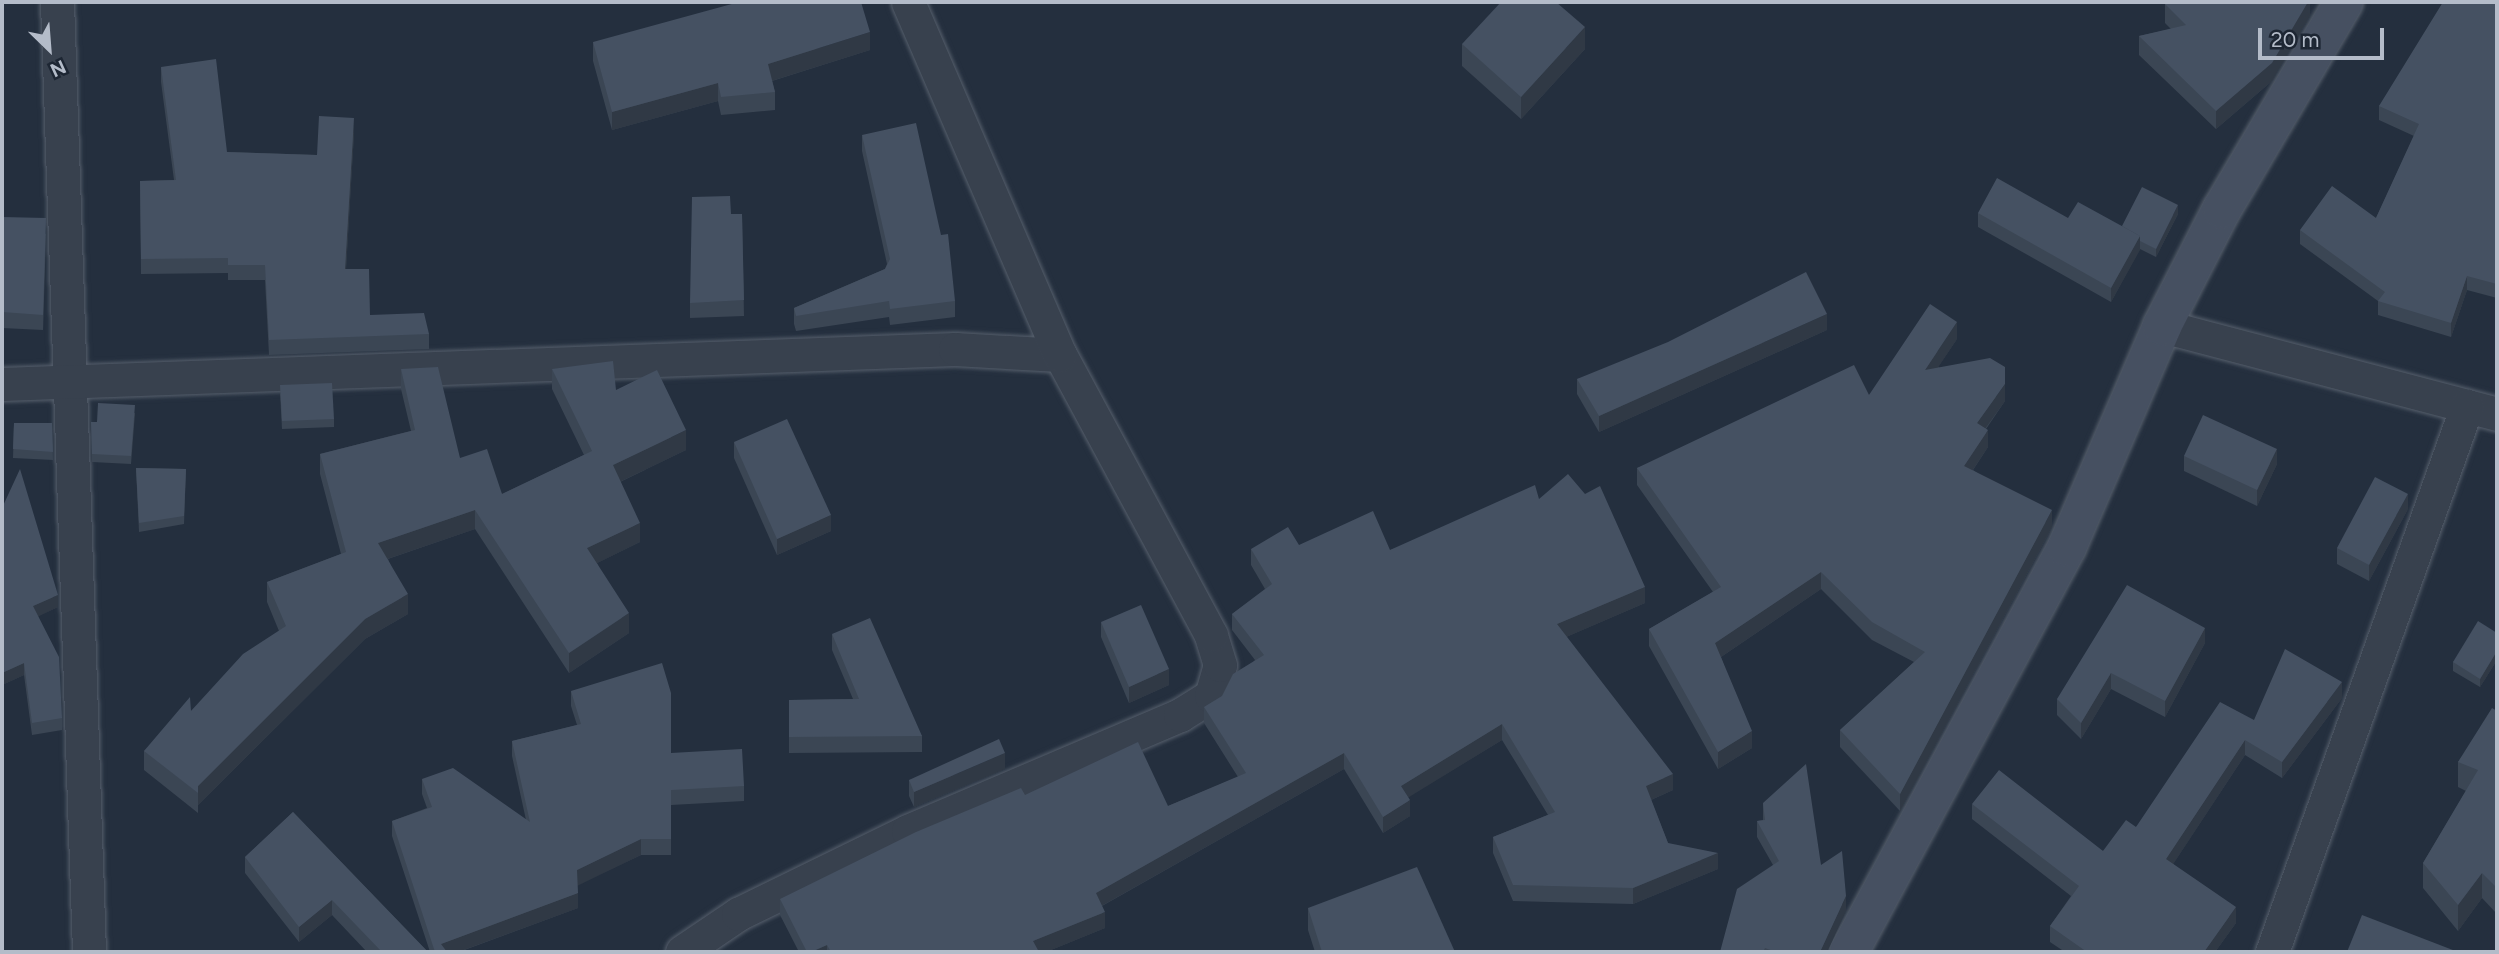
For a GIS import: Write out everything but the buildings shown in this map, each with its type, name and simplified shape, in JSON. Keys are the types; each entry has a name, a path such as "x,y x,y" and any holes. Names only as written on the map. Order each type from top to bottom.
{"main road":[{"path":"1849,952 2067,547 2162,326 2222,209 2344,2"}],"street":[{"path":"57,2 89,952"},
{"path":"682,952 738,914 884,843 1211,696 1220,665 1211,635 1060,355 908,2"},
{"path":"2162,326 2482,410 2273,952"},
{"path":"2,384 955,349 1060,355"}]}
